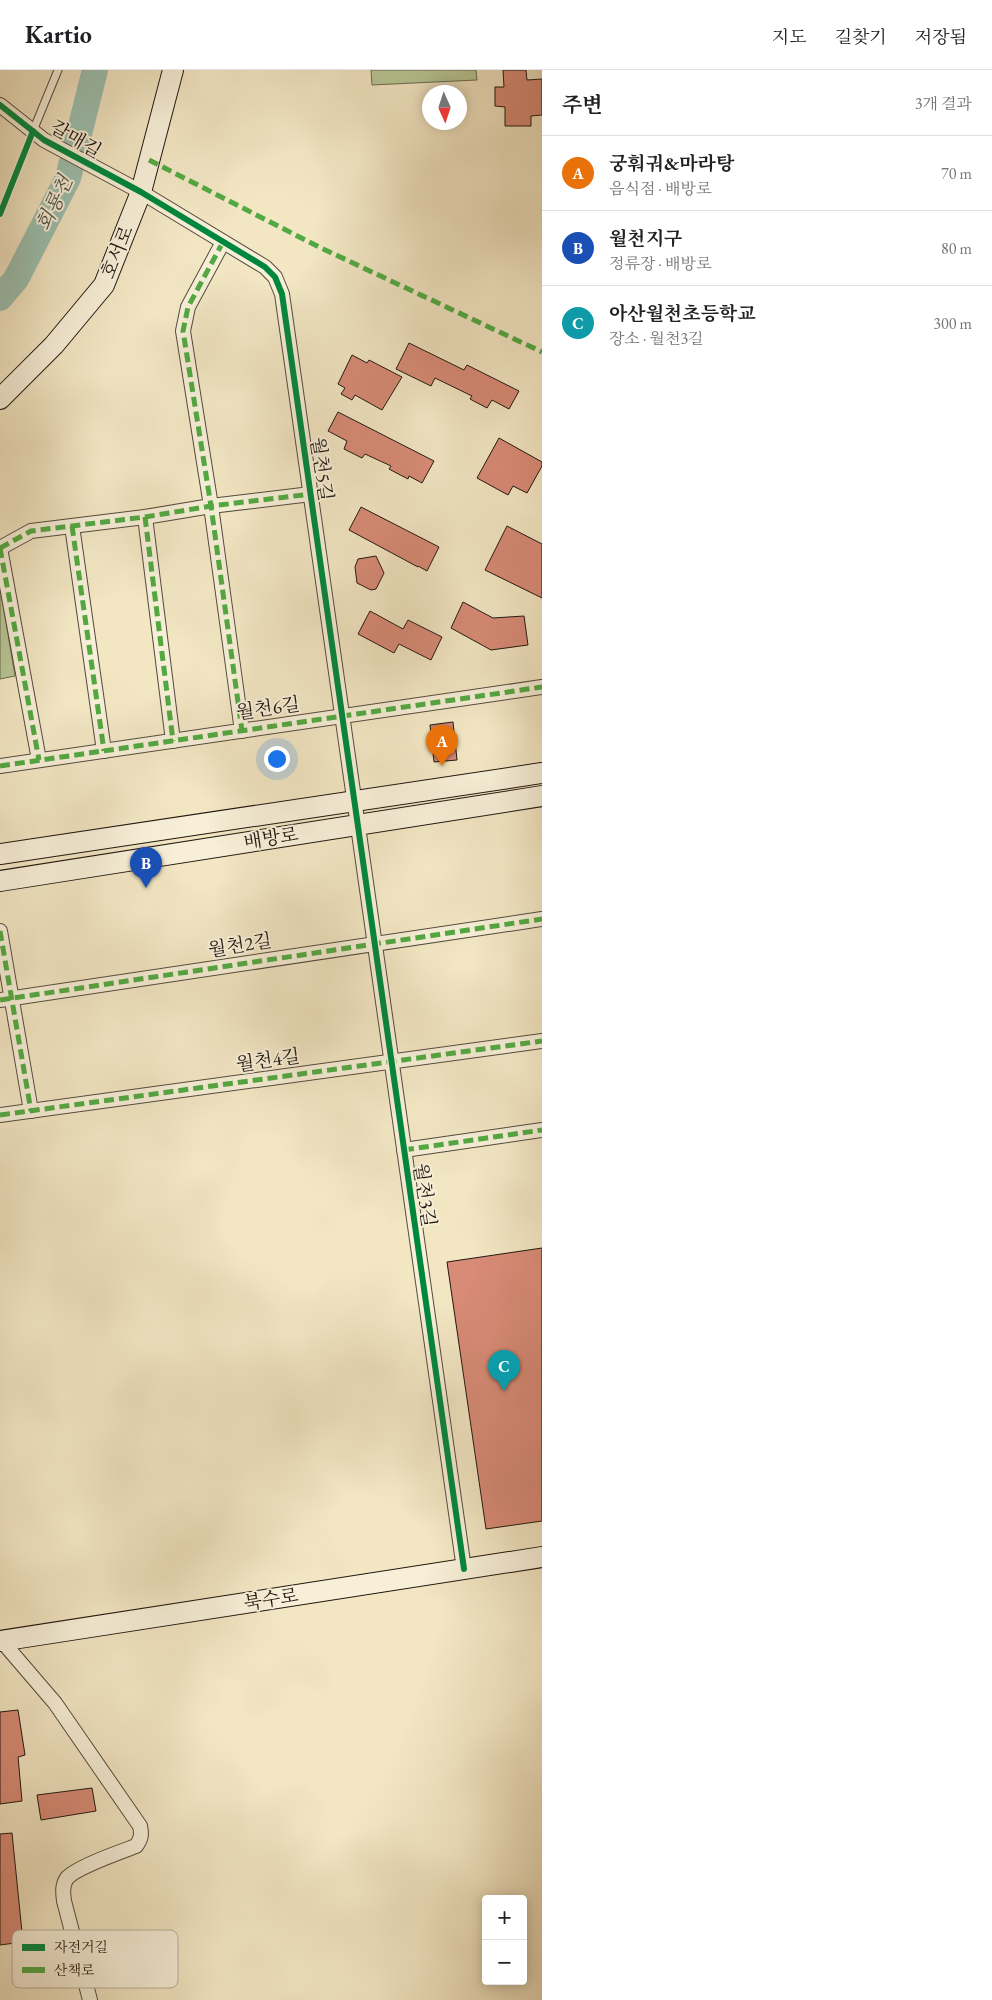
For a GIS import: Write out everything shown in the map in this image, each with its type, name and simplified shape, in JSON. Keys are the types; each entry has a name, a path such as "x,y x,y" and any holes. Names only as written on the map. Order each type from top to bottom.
{"street":[{"name":"호서로","path":"0,399 54,344 104,285 141,192 173,70"},
{"name":"갈매길","path":"0,105 38,135 141,192"},
{"name":"월천5길","path":"141,192 265,267 275,277 282,294 358,824"},
{"path":"223,242 188,307 183,331 211,506 242,731"},
{"path":"39,760 0,548 31,530 145,517 211,506 311,494"},
{"path":"145,517 172,741"},
{"path":"72,526 104,751"},
{"name":"월천6길","path":"0,766 542,688"},
{"name":"배방로","path":"0,854 542,773"},
{"name":"배방로","path":"0,881 542,796"},
{"name":"월천3길","path":"358,824 464,1570"},
{"name":"월천2길","path":"6,999 542,920"},
{"path":"0,931 6,999 31,1111"},
{"name":"월천4길","path":"0,1116 542,1042"},
{"path":"404,1150 542,1130"},
{"name":"북수로","path":"1,1640 542,1558"},
{"path":"1,1640 55,1703 140,1826 142,1833 136,1846 75,1872 67,1879 63,1889 64,1902 71,1930"}],"lane":[{"path":"38,135 58,70"}],"green space":[{"path":"371,70 476,70 477,80 372,85"},
{"path":"0,587 15,676 0,679"}],"building":[{"path":"503,70 526,70 527,80 542,79 542,115 531,116 531,126 505,126 505,107 495,106 495,87 504,87"},
{"path":"409,343 464,370 467,365 519,391 509,409 492,400 487,408 470,399 472,396 435,378 431,386 396,369"},
{"path":"352,355 367,363 369,360 402,377 382,410 355,395 352,400 341,394 345,388 338,384"},
{"path":"338,412 434,461 422,483 409,476 408,479 389,469 391,466 365,454 362,458 344,449 347,441 328,431"},
{"path":"499,438 542,462 542,466 527,493 513,486 508,495 477,478"},
{"path":"361,507 439,547 427,571 349,530"},
{"path":"507,526 542,544 542,598 485,570"},
{"path":"376,556 384,573 376,589 371,590 357,583 355,567 358,559"},
{"path":"463,602 493,618 524,616 528,645 491,650 451,628"},
{"path":"370,611 403,629 408,620 442,637 431,660 399,644 394,653 358,634"},
{"path":"453,722 457,760 434,762 430,725"},
{"path":"542,1248 542,1521 486,1529 447,1262"},
{"path":"18,1710 25,1755 18,1757 22,1801 0,1804 0,1712"},
{"path":"92,1788 96,1811 41,1820 37,1795"},
{"path":"12,1833 22,1930 12,1930 12,1943 0,1945 0,1834"}],"waterway":[{"name":"회룡천","path":"0,298 16,279 68,178 95,70"}],"marked path":[{"path":"149,160 319,247 542,352"},
{"path":"223,242 188,307 183,331 211,506 242,731"},
{"path":"0,548 31,531 311,494"},
{"path":"145,517 173,741"},
{"path":"72,526 104,751"},
{"path":"0,548 39,760"},
{"path":"0,766 542,687"},
{"path":"0,1000 542,919"},
{"path":"0,931 31,1111"},
{"path":"0,1115 542,1041"},
{"path":"404,1150 542,1130"}],"cycle path":[{"path":"0,105 44,140 141,192 265,267 275,277 282,294 464,1569"},
{"path":"0,214 33,131"}],"place":[{"name":"궁훠궈&마라탕","path":"442,766"},
{"name":"월천지구","path":"146,888"},
{"name":"아산월천초등학교","path":"504,1391"}]}
